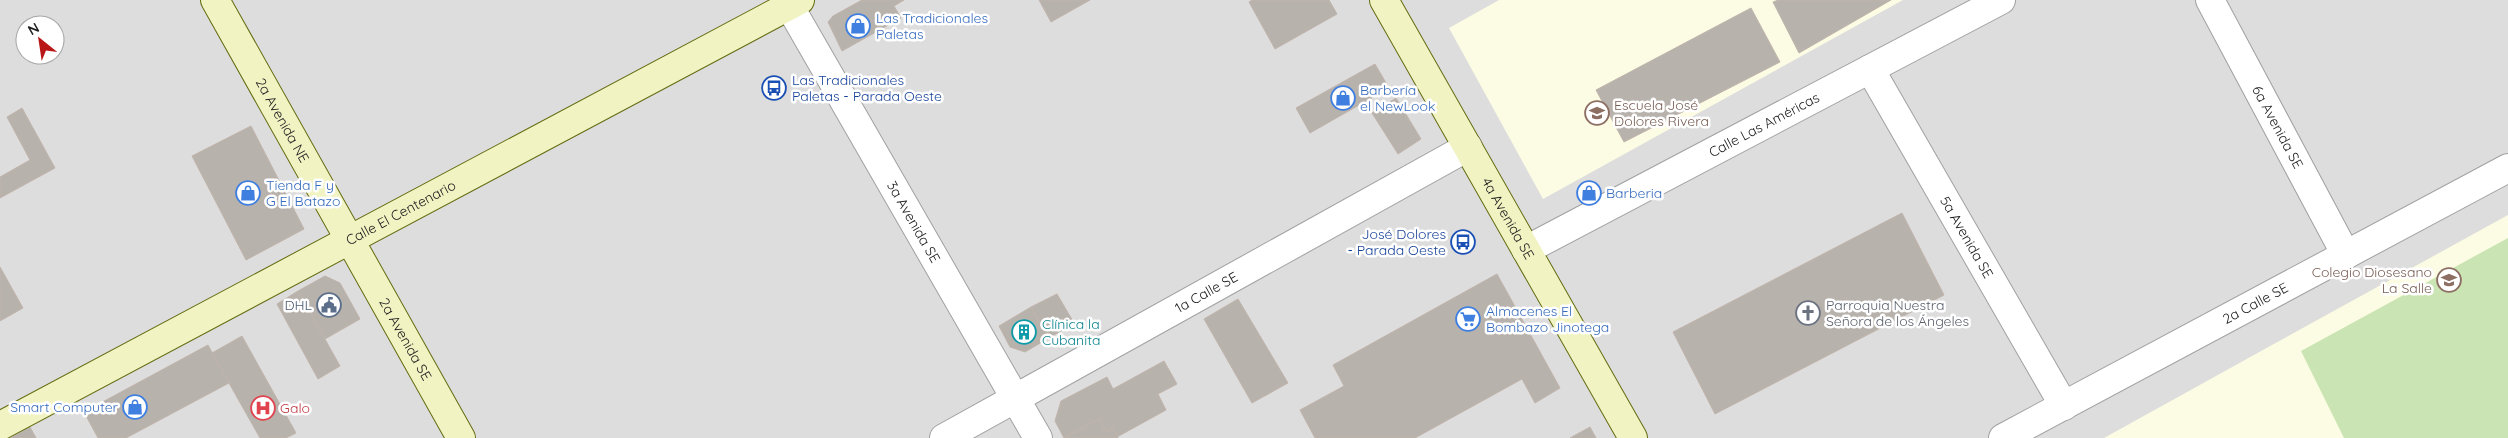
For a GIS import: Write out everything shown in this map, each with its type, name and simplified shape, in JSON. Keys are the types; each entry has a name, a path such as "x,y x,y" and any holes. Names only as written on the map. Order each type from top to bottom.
{"street":[{"name":"2a Avenida NE","path":"215,0 350,239"},
{"name":"4a Avenida SE","path":"1384,0 1633,438"},
{"name":"Calle Las Américas","path":"1526,250 2001,0"},
{"name":"6a Avenida SE","path":"2210,0 2346,255"},
{"name":"Calle El Centenario","path":"0,426 792,2"},
{"name":"3a Avenida SE","path":"792,2 1038,438"},
{"name":"5a Avenida SE","path":"1870,69 2064,406"},
{"name":"1a Calle SE","path":"944,438 1468,147"},
{"name":"2a Calle SE","path":"2003,438 2508,168"},
{"name":"2a Avenida SE","path":"350,239 461,438"}],"shaded area":[{"path":"0,0 2508,0 2508,438 0,438"},
{"name":"Escuela José Dolores Rivera","path":"1499,0 1903,0 1543,199 1449,28"},
{"name":"Colegio Diosesano La Salle","path":"2508,215 2508,438 2104,438 2272,345"}],"green space":[{"name":"Colegio Diosesano La Salle","path":"2508,238 2508,438 2344,438 2301,351"}],"building":[{"name":"Las Tradicionales Paletas","path":"862,0 904,0 894,6 901,18 842,51 828,22 833,16"},
{"path":"1039,0 1090,0 1051,22"},
{"path":"1252,0 1329,0 1337,14 1275,49 1249,2"},
{"path":"1778,0 1891,0 1799,53 1773,2"},
{"path":"1751,8 1780,62 1624,142 1596,90"},
{"name":"Barbería el NewLook","path":"1375,64 1389,88 1310,133 1296,108"},
{"path":"1396,98 1421,139 1398,154 1372,113"},
{"path":"22,108 55,168 0,198 0,177 30,160 7,117"},
{"name":"Tienda F y G El Batazo","path":"251,126 304,229 246,260 192,156"},
{"name":"Parroquia Nuestra Señora de los Ángeles","path":"1902,213 1944,295 1715,414 1673,332"},
{"path":"0,267 23,308 0,321"},
{"name":"Almacenes El Bombazo Jinotega","path":"1497,274 1560,388 1535,403 1522,379 1415,438 1315,438 1300,410 1344,386 1333,365"},
{"name":"DHL","path":"325,276 340,283 360,319 325,339 298,291"},
{"path":"298,291 340,366 318,379 277,304"},
{"path":"1057,294 1074,323 1049,338 1031,307"},
{"path":"1238,299 1288,383 1252,403 1204,319"},
{"name":"Clínica la Cubanita","path":"1031,307 1049,338 1025,352 1010,347 999,326"},
{"name":"Galo","path":"242,336 296,433 286,438 260,438 212,353"},
{"path":"208,345 229,383 126,438 98,438 84,412"},
{"path":"1164,361 1177,384 1158,394 1166,410 1117,437 1113,428 1106,432 1099,419 1064,438 1055,421 1061,401 1107,377 1113,389"},
{"path":"1099,419 1106,432 1113,428 1118,438 1064,438"},
{"path":"30,427 36,438 11,438"},
{"path":"1590,427 1596,438 1570,438"}],"place":[{"name":"Las Tradicionales Paletas","path":"858,26"},
{"name":"Las Tradicionales Paletas - Parada Oeste","path":"774,88"},
{"name":"Barbería el NewLook","path":"1343,98"},
{"name":"Escuela José Dolores Rivera","path":"1597,113"},
{"name":"Tienda F y G El Batazo","path":"248,193"},
{"name":"Barberia","path":"1589,193"},
{"name":"José Dolores - Parada Oeste","path":"1463,242"},
{"name":"Colegio Diosesano La Salle","path":"2449,280"},
{"name":"DHL","path":"329,305"},
{"name":"Parroquia Nuestra Señora de los Ángeles","path":"1808,313"},
{"name":"Almacenes El Bombazo Jinotega","path":"1468,319"},
{"name":"Clínica la Cubanita","path":"1024,332"},
{"name":"Smart Computer","path":"135,407"},
{"name":"Galo","path":"263,408"}]}
